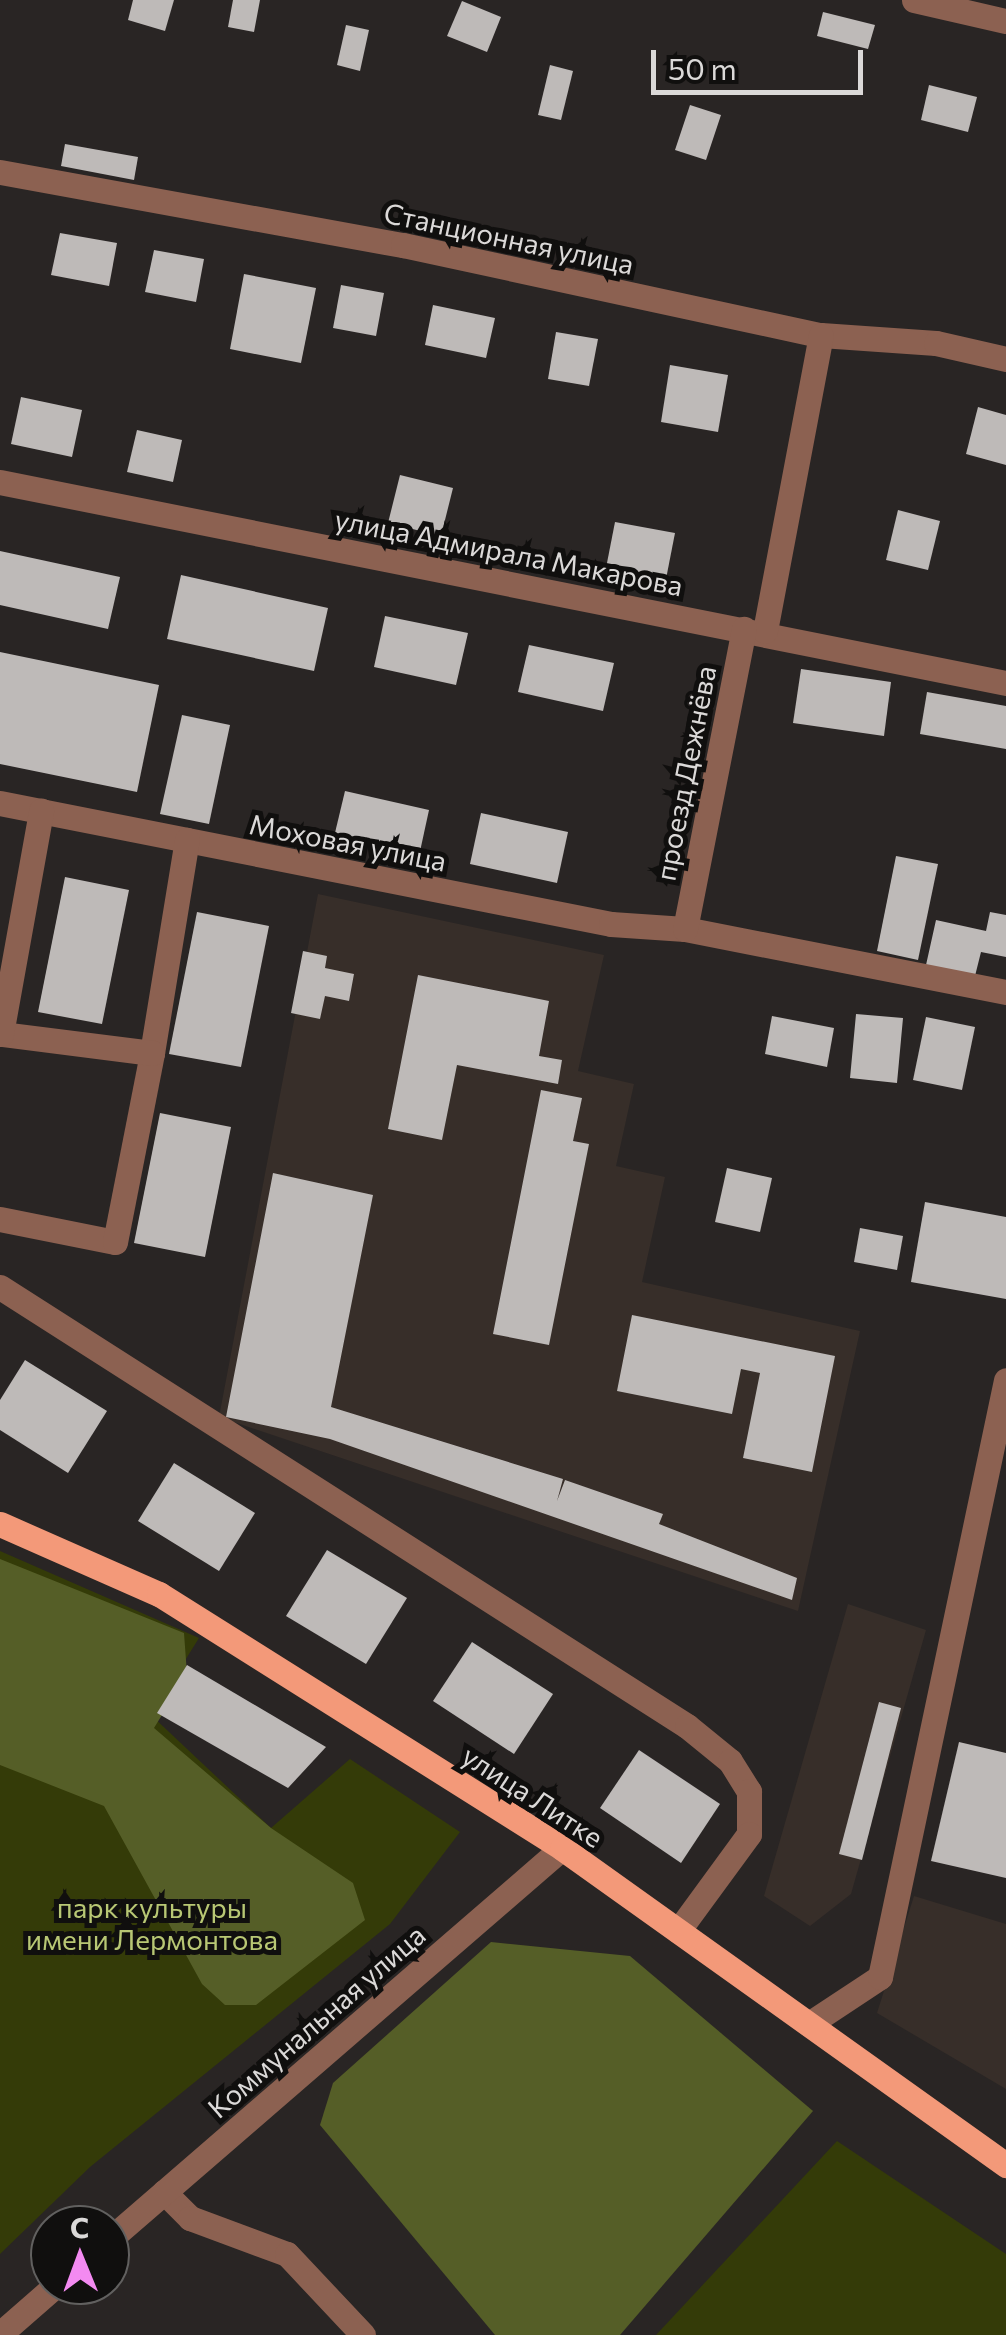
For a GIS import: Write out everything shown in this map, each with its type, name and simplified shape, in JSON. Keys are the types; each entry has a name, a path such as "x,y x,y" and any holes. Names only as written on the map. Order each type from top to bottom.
{"main road":[{"name":"улица Литке","path":"0,1524 159,1594 562,1848 1006,2165"}],"street":[{"path":"914,0 1006,21"},
{"name":"Станционная улица","path":"0,173 384,241 820,335 936,343 1006,359"},
{"name":"проезд Дежнёва","path":"685,929 820,335"},
{"name":"улица Адмирала Макарова","path":"0,482 1006,683"},
{"name":"Моховая улица","path":"0,803 611,924 685,929 1006,992"},
{"path":"41,811 0,1038 152,1053"},
{"path":"0,1219 115,1242 152,1053 187,840"},
{"path":"0,1287 687,1726 730,1762 749,1791 750,1834 678,1930"},
{"path":"809,2024 880,1978 1006,1380"},
{"name":"Коммунальная улица","path":"130,2222 562,1848"},
{"path":"164,2192 190,2218 287,2254 363,2335"},
{"path":"0,2334 33,2305"}],"shaded area":[{"path":"318,894 604,955 578,1071 634,1084 616,1166 665,1177 642,1282 860,1331 798,1611 219,1417"},
{"path":"848,1604 926,1630 851,1894 810,1926 764,1896"},
{"path":"914,1896 1006,1924 1006,2089 877,2013"}],"green space":[{"name":"парк культуры имени Лермонтова","path":"0,1551 199,1638 151,1715 271,1828 350,1759 460,1832 390,1924 90,2167 51,2205 30,2205 30,2225 0,2254"},
{"path":"0,1559 184,1633 187,1674 154,1728 271,1828 353,1883 365,1920 256,2005 225,2005 202,1984 104,1806 0,1765"},
{"path":"491,1942 630,1956 813,2111 620,2335 495,2335 320,2125 333,2083"},
{"path":"837,2141 1006,2254 1006,2335 656,2335"}],"building":[{"path":"133,0 174,0 165,31 128,20"},
{"path":"233,0 260,0 254,32 228,27"},
{"path":"462,1 501,17 487,52 447,36"},
{"path":"823,12 875,25 868,49 817,36"},
{"path":"346,25 369,30 360,71 337,65"},
{"path":"550,65 573,71 561,120 538,115"},
{"path":"929,85 977,97 968,132 921,120"},
{"path":"690,105 721,115 706,160 675,150"},
{"path":"65,144 138,157 134,180 61,166"},
{"path":"60,233 117,243 109,286 51,275"},
{"path":"154,250 204,259 196,302 145,292"},
{"path":"244,274 316,288 301,363 230,349"},
{"path":"341,285 384,293 376,336 333,328"},
{"path":"433,305 495,318 486,358 425,345"},
{"path":"556,332 598,339 589,386 548,379"},
{"path":"670,365 728,375 718,432 661,422"},
{"path":"21,397 82,410 72,457 11,444"},
{"path":"978,407 1006,415 1006,465 966,454"},
{"path":"137,430 182,440 173,482 127,472"},
{"path":"400,475 453,488 441,536 388,523"},
{"path":"898,510 940,521 928,570 886,560"},
{"path":"615,522 675,533 666,579 606,568"},
{"path":"0,551 120,577 108,629 0,605"},
{"path":"181,575 328,608 314,671 167,639"},
{"path":"385,616 468,633 456,685 374,667"},
{"path":"529,645 614,663 603,711 518,692"},
{"path":"0,652 159,685 137,792 0,764"},
{"path":"801,669 891,682 884,736 793,723"},
{"path":"927,692 1006,706 1006,749 920,734"},
{"path":"182,715 230,725 209,824 160,814"},
{"path":"345,791 429,810 419,856 334,837"},
{"path":"481,813 568,832 557,883 470,864"},
{"path":"896,856 938,864 918,960 877,951"},
{"path":"65,877 129,890 102,1024 38,1012"},
{"path":"197,912 269,926 241,1067 169,1054"},
{"path":"990,912 1006,915 1006,957 981,952 975,976 926,965 936,920 986,931"},
{"path":"303,951 327,956 325,968 354,974 349,1001 325,996 320,1019 291,1013"},
{"path":"418,975 549,1001 539,1056 562,1060 558,1084 457,1065 442,1140 388,1129"},
{"path":"856,1014 903,1018 897,1083 850,1078"},
{"path":"772,1016 834,1028 827,1067 765,1054"},
{"path":"926,1017 975,1027 962,1090 913,1080"},
{"path":"541,1090 582,1098 573,1141 589,1144 549,1345 493,1334"},
{"path":"160,1113 231,1127 205,1257 134,1243"},
{"path":"727,1168 772,1178 760,1232 715,1222"},
{"path":"273,1173 373,1195 331,1407 563,1479 557,1501 565,1480 663,1514 659,1524 797,1578 792,1600 330,1439 226,1417"},
{"path":"925,1202 1006,1217 1006,1299 911,1282"},
{"path":"860,1228 903,1236 897,1270 854,1262"},
{"path":"632,1315 835,1356 812,1472 743,1458 760,1373 741,1369 732,1414 617,1391"},
{"path":"25,1360 107,1411 68,1473 0,1430 0,1400"},
{"path":"174,1463 255,1513 219,1571 138,1521"},
{"path":"327,1550 407,1598 366,1664 286,1616"},
{"path":"472,1642 553,1694 514,1754 433,1701"},
{"path":"187,1665 326,1747 288,1788 157,1713"},
{"path":"879,1702 901,1708 862,1860 839,1854"},
{"path":"959,1742 1006,1753 1006,1878 931,1861"},
{"path":"639,1750 720,1804 681,1863 600,1808"}]}
